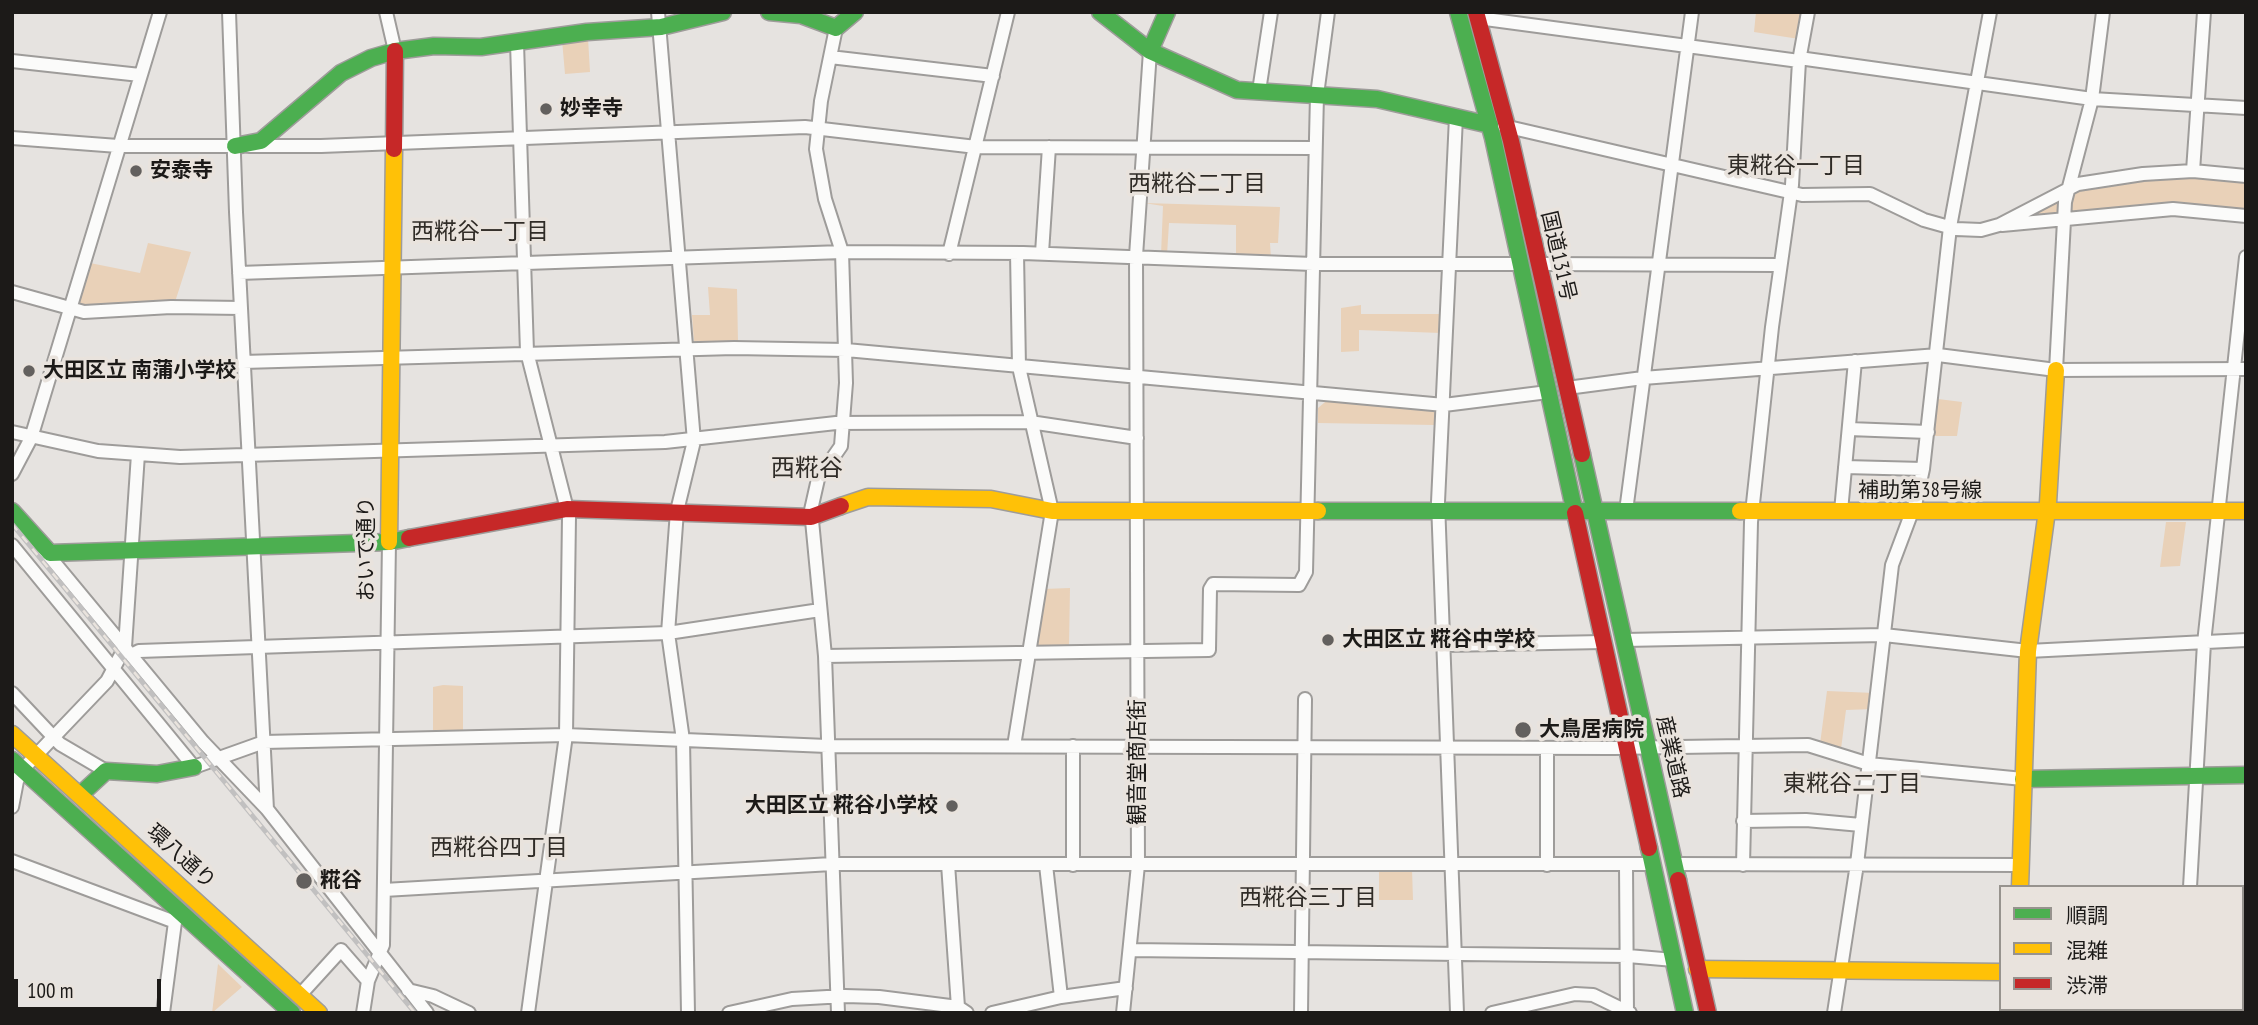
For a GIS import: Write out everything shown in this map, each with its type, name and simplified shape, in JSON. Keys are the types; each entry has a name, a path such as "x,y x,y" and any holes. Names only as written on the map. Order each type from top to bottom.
{"main road":[{"path":"242,146 261,141 296,115 341,73 370,58 395,51 434,46 481,47 517,43 723,12"},
{"path":"769,12 801,14 836,28 855,12"},
{"path":"1100,12 1150,51 1237,90 1377,99 1490,125"},
{"path":"1150,51 1167,12"},
{"name":"国道131号","path":"1457,12 1490,125 1573,510"},
{"name":"国道131号","path":"1477,15 1507,127 1595,510"},
{"name":"おいで通り","path":"389,541 395,51"},
{"path":"2020,885 2028,652 2047,512 2056,370"},
{"name":"補助第38号線","path":"811,517 868,497 991,499 1052,511 1137,512 2246,511"},
{"path":"12,511 44,550 50,553 389,541 567,509 811,517"},
{"name":"産業道路","path":"1573,510 1685,1013"},
{"name":"産業道路","path":"1595,510 1707,1013"},
{"name":"環八通り","path":"12,734 319,1013"},
{"name":"環八通り","path":"18,764 180,917 292,1013"},
{"path":"80,795 106,771 157,774 194,767"},
{"path":"2023,779 2246,775"},
{"path":"1697,969 1999,972"}],"street":[{"path":"12,474 30,438 160,12"},
{"path":"229,12 242,146 239,273 267,809"},
{"path":"386,12 395,51"},
{"path":"949,254 1008,12"},
{"path":"1259,91 1270,12"},
{"path":"825,656 1209,650 1210,589 1213,584 1298,585 1306,572 1317,95 1328,12"},
{"path":"1626,511 1692,12"},
{"path":"1743,865 1752,512 1779,265 1790,193 1799,60 1808,12"},
{"path":"1834,1013 1857,864 1892,565 1912,512 1923,469 1938,355 1950,227 1990,12"},
{"path":"2056,370 2063,219 2092,99 2103,12"},
{"path":"2193,172 2204,12"},
{"path":"1477,15 1688,47 2092,99 2246,108"},
{"path":"659,20 694,441 677,511 668,633 683,740 688,1013"},
{"path":"836,28 818,128 817,149 820,174 842,252 846,351 843,423 841,446 818,479 811,517 825,656 838,1013"},
{"path":"517,43 527,352 567,509 566,734 528,1013"},
{"name":"観音堂商店街","path":"1123,1013 1139,865 1136,256 1150,51"},
{"path":"830,57 992,76"},
{"path":"12,61 140,75"},
{"path":"1456,117 1439,512 1457,1013"},
{"path":"1490,125 1790,193 1870,194 1924,220 1950,227 1981,230 1999,225 2173,209 2246,216"},
{"path":"12,138 118,146 263,148 818,128 976,147 1315,148"},
{"path":"1042,253 1048,147"},
{"path":"1999,225 2069,188 2144,174 2193,172 2246,176"},
{"path":"239,273 842,252 1042,253 1313,264 1520,264"},
{"path":"1014,746 1052,511 1019,367 1017,253"},
{"path":"2190,885 2204,643 2218,512 2240,369 2246,257"},
{"path":"1538,264 1779,265"},
{"path":"12,292 70,308 111,313 171,307 241,308"},
{"path":"243,362 687,347 846,351 1444,405 1548,391"},
{"path":"1567,388 1643,378 1938,355 2056,370 2240,369"},
{"path":"1842,511 1855,361"},
{"path":"12,432 98,451 248,457 694,441 843,423 1030,422 1137,438"},
{"path":"1849,429 1928,432"},
{"path":"12,807 18,764 37,757 114,671 128,651 138,454"},
{"path":"1845,467 1923,469"},
{"name":"おいで通り","path":"381,956 389,541"},
{"path":"12,545 194,767 264,742 566,734 827,746 1626,748 1808,745 1869,764 2023,779"},
{"path":"44,550 218,758 267,809 427,1013"},
{"path":"128,651 668,633 820,610"},
{"path":"1624,640 1884,635 2028,652 2246,640"},
{"path":"1444,645 1603,642"},
{"path":"12,693 54,738 106,771"},
{"path":"1301,1013 1305,699"},
{"path":"1073,747 1073,865"},
{"path":"1547,748 1547,865"},
{"path":"1744,821 1805,820 1861,825"},
{"path":"12,861 180,917"},
{"path":"384,890 832,864 1652,864"},
{"path":"729,1013 792,999 879,997 962,1010 948,864"},
{"path":"1674,864 2021,865"},
{"path":"1046,865 1061,997"},
{"path":"1492,1013 1593,995 1628,1012 1626,865"},
{"path":"163,1013 180,917 196,899"},
{"path":"300,995 341,950 368,981"},
{"path":"1130,950 1627,956 1674,960"},
{"path":"363,1013 368,981 381,956"},
{"path":"992,1013 1061,997 1126,988"},
{"path":"408,990 418,990 468,1013"}],"shaded area":[{"path":"1756,12 1804,12 1799,39 1754,32"},
{"path":"588,38 590,72 565,74 562,40"},
{"path":"2159,175 2246,179 2246,212 2173,205 2010,224 2070,190"},
{"path":"1144,203 1280,207 1278,243 1270,243 1271,259 1236,256 1236,225 1169,223 1167,255 1161,255 1163,206"},
{"path":"148,243 191,252 175,302 92,307 78,303 90,263 140,273"},
{"path":"708,287 737,289 738,343 694,342 692,315 710,315"},
{"path":"1361,305 1361,314 1442,314 1441,333 1359,330 1359,351 1341,352 1341,308"},
{"path":"1331,397 1435,406 1435,425 1318,423 1318,408"},
{"path":"1938,399 1962,402 1957,436 1932,436"},
{"path":"2166,522 2186,522 2180,566 2160,567"},
{"path":"1070,588 1069,647 1036,647 1043,589"},
{"path":"463,686 463,732 433,732 433,687"},
{"path":"1827,691 1874,693 1874,709 1846,710 1841,749 1820,744"},
{"path":"1379,869 1412,869 1413,900 1379,900"},
{"path":"218,964 242,987 212,1013"}],"railway":[{"path":"12,524 415,1013"}],"traffic: fast":[{"path":"235,146 261,141 341,73 371,58 395,51 434,46 481,47 587,32 661,27 723,12"},
{"path":"769,12 801,15 836,28 855,12"},
{"path":"1100,12 1150,51 1237,90 1377,99 1490,125"},
{"path":"1150,51 1167,12"},
{"path":"1458,12 1493,138 1575,513"},
{"path":"1582,454 1678,880"},
{"path":"12,511 50,553 389,542 409,538"},
{"path":"1318,511 1740,511"},
{"path":"12,760 292,1013"},
{"path":"80,795 106,771 157,774 194,767"},
{"path":"2023,779 2246,775"},
{"path":"1649,848 1685,1013"}],"traffic: slow":[{"path":"389,542 394,149"},
{"path":"2020,885 2028,651 2048,503 2056,370"},
{"path":"841,506 868,497 991,499 1052,511 1318,511"},
{"path":"1740,511 2246,511"},
{"path":"12,734 319,1013"},
{"path":"1697,969 1999,972"}],"traffic: jam":[{"path":"1476,12 1511,141 1582,454"},
{"path":"394,149 395,51"},
{"path":"409,538 567,509 811,517 841,506"},
{"path":"1575,513 1649,848"},
{"path":"1678,880 1708,1013"}],"place":[{"name":"妙幸寺","path":"546,109"},
{"name":"安泰寺","path":"136,171"},
{"name":"大田区立 南蒲小学校","path":"29,371"},
{"name":"大田区立 糀谷中学校","path":"1328,640"},
{"name":"大鳥居病院","path":"1523,730"},
{"name":"大田区立 糀谷小学校","path":"952,806"},
{"name":"糀谷","path":"304,881"}],"district":[{"name":"東糀谷一丁目","path":"1796,166"},
{"name":"西糀谷二丁目","path":"1197,184"},
{"name":"西糀谷一丁目","path":"480,232"},
{"name":"西糀谷","path":"807,469"},
{"name":"東糀谷二丁目","path":"1852,784"},
{"name":"西糀谷四丁目","path":"499,848"},
{"name":"西糀谷三丁目","path":"1308,898"}]}
